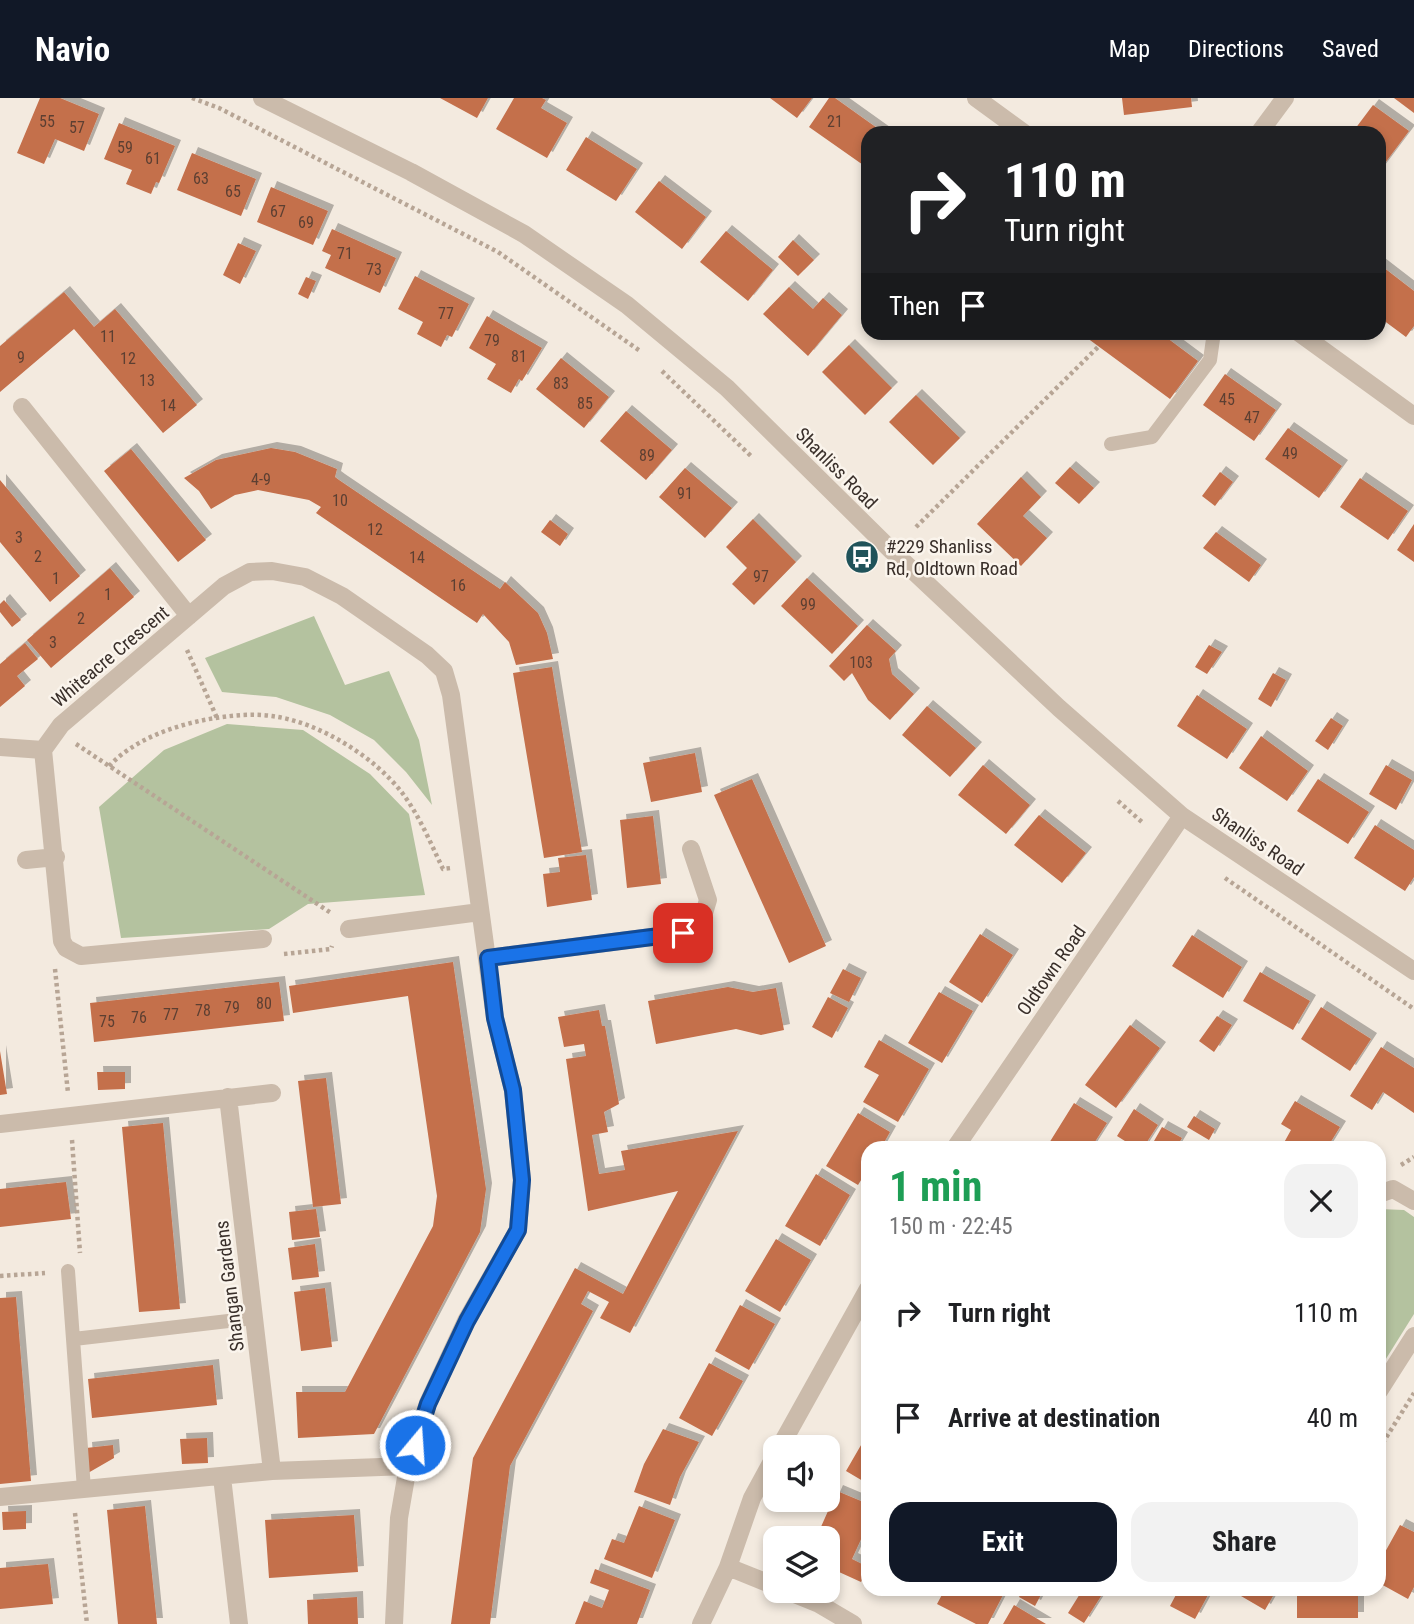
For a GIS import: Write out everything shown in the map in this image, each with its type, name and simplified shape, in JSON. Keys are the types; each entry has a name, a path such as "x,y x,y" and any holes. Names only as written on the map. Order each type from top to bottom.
{"street":[{"name":"Shanliss Road","path":"262,98 411,172 524,234 626,305 727,388 892,551 1039,690 1182,816 1414,971"},
{"path":"976,98 1014,126"},
{"path":"1264,126 1285,98"},
{"path":"1309,340 1414,416"},
{"path":"22,407 189,616"},
{"name":"Whiteacre Crescent","path":"43,750 61,725 224,586 250,572 272,571 306,578 342,596 427,655 444,671 451,695 495,1018 513,1090 522,1180 518,1230 467,1321 433,1392 408,1466 398,1518 394,1624"},
{"path":"0,747 43,750 56,857 62,941 66,948 81,956 263,939"},
{"name":"Oldtown Road","path":"960,1141 1182,816"},
{"path":"488,958 683,933 701,922 708,900 691,849"},
{"path":"26,860 56,857"},
{"path":"349,929 480,912"},
{"path":"0,1124 272,1093"},
{"name":"Shangan Gardens","path":"228,1097 272,1471"},
{"path":"1386,1192 1393,1189 1414,1201"},
{"path":"787,1435 861,1302"},
{"path":"1386,1380 1414,1336"},
{"path":"0,1497 272,1471 408,1466"},
{"path":"222,1477 239,1624"},
{"path":"701,1624 728,1567 752,1498 763,1478"},
{"path":"728,1567 763,1581"},
{"path":"817,1603 853,1624"}],"lane":[{"path":"1111,444 1152,437 1210,360 1213,340"},
{"path":"68,1271 74,1339 79,1490"},
{"path":"74,1339 254,1318"}],"path":[{"path":"192,98 219,108 498,253 650,359"},
{"path":"916,527 1097,347"},
{"path":"659,368 752,457"},
{"path":"182,644 192,655 217,718"},
{"path":"109,766 118,756 171,727 248,714 275,716 314,729 349,747 377,767 402,793 422,825 443,869 458,868"},
{"path":"72,741 330,912"},
{"path":"1118,801 1142,822"},
{"path":"1214,871 1414,1009"},
{"path":"263,939 270,955 331,949 337,930 349,929"},
{"path":"0,1276 82,1270 55,968 66,948"},
{"path":"1386,1438 1414,1393"},
{"path":"79,1490 87,1624"}],"green space":[{"path":"314,616 345,685 389,671 419,740 432,805 406,772 374,740 330,715 276,697 222,692 205,658"},
{"path":"227,724 303,730 370,774 409,814 425,895 308,904 269,929 121,938 99,807 164,750"},
{"path":"1386,1209 1404,1210 1414,1217 1414,1314 1386,1359"}],"building":[{"path":"40,98 60,98 99,114 84,151 55,139 44,164 17,153"},
{"path":"440,98 488,98 477,118"},
{"path":"514,98 542,98 546,100 541,108 567,123 547,158 496,129"},
{"path":"770,98 812,98 797,118"},
{"path":"829,98 835,98 874,126 861,126 861,163 809,127"},
{"path":"1122,98 1191,98 1192,107 1124,115"},
{"path":"1394,98 1414,98 1414,113"},
{"path":"1373,105 1409,131 1386,162 1386,126 1357,126"},
{"path":"119,123 175,146 159,183 156,182 151,194 126,184 132,170 104,159"},
{"path":"586,137 637,169 616,201 566,170"},
{"path":"192,153 256,179 241,216 177,190"},
{"path":"659,181 706,217 682,249 635,212"},
{"path":"271,187 328,211 313,245 257,222"},
{"path":"332,229 396,258 380,293 325,268 331,255 322,251"},
{"path":"726,231 773,270 748,301 700,262"},
{"path":"793,240 814,260 798,276 778,257"},
{"path":"238,243 256,251 240,284 223,275"},
{"path":"1386,269 1414,291 1414,326 1406,337 1386,322"},
{"path":"415,276 469,304 452,337 447,335 441,347 417,334 423,322 398,309"},
{"path":"306,277 316,281 308,299 298,294"},
{"path":"789,287 813,309 823,298 842,315 808,356 763,314"},
{"path":"64,292 94,327 115,309 197,405 163,433 74,329 0,392 0,346"},
{"path":"487,316 542,348 522,381 519,379 511,393 487,379 496,364 469,348"},
{"path":"1090,340 1170,340 1198,361 1170,399"},
{"path":"849,345 892,388 865,415 822,372"},
{"path":"561,358 609,397 584,428 536,389"},
{"path":"1225,374 1276,410 1254,441 1203,405"},
{"path":"916,395 960,438 933,465 889,422"},
{"path":"626,411 672,450 646,480 600,441"},
{"path":"1288,428 1342,466 1319,498 1265,459"},
{"path":"271,448 295,452 337,469 335,477 339,480 500,589 505,582 538,613 547,633 553,659 516,665 509,642 483,614 477,623 316,513 321,507 309,500 258,490 235,495 211,509 199,491 184,478 216,460"},
{"path":"131,449 206,540 178,562 104,471"},
{"path":"1070,467 1094,488 1079,504 1055,483"},
{"path":"685,468 732,508 705,538 659,497"},
{"path":"1220,472 1233,482 1215,506 1202,496"},
{"path":"1021,477 1041,497 1023,516 1047,538 1021,566 977,524"},
{"path":"1360,478 1408,511 1388,540 1340,507"},
{"path":"0,480 80,576 50,602 0,542"},
{"path":"753,519 796,562 754,605 732,584 747,568 726,547"},
{"path":"550,520 568,534 560,546 541,532"},
{"path":"1414,524 1414,562 1397,550"},
{"path":"1216,532 1261,565 1249,582 1203,548"},
{"path":"110,568 134,597 51,668 27,640"},
{"path":"807,578 858,626 832,654 781,606"},
{"path":"4,600 21,620 12,627 0,612 0,604"},
{"path":"867,625 896,651 889,659 892,674 914,694 890,720 868,700 852,673 844,681 829,666"},
{"path":"25,643 38,659 17,676 25,686 0,707 0,664"},
{"path":"1209,645 1222,652 1207,674 1195,667"},
{"path":"552,667 582,852 544,858 513,673"},
{"path":"1273,673 1286,680 1271,707 1258,699"},
{"path":"1197,695 1247,729 1227,759 1177,726"},
{"path":"927,706 976,748 950,777 902,735"},
{"path":"1331,718 1343,726 1328,750 1315,741"},
{"path":"1261,736 1308,771 1287,801 1239,768"},
{"path":"695,753 702,792 651,802 643,763"},
{"path":"983,765 1030,805 1006,834 958,795"},
{"path":"1386,765 1412,780 1396,810 1369,794"},
{"path":"752,779 826,946 789,963 714,795"},
{"path":"1318,779 1369,812 1348,844 1297,811"},
{"path":"1039,815 1086,853 1062,883 1014,845"},
{"path":"653,816 661,884 627,888 620,820"},
{"path":"1375,825 1414,850 1414,877 1405,891 1354,858"},
{"path":"586,855 592,900 547,907 543,874 560,872 558,858"},
{"path":"980,934 1013,955 982,1003 949,982"},
{"path":"1192,935 1242,967 1223,998 1172,966"},
{"path":"453,962 486,1189 480,1232 374,1434 298,1438 296,1392 345,1392 433,1226 437,1196 408,996 293,1013 289,986"},
{"path":"843,969 861,978 849,1002 830,993"},
{"path":"1260,972 1310,1001 1293,1030 1243,1001"},
{"path":"279,982 284,1021 94,1042 90,1003"},
{"path":"728,987 753,992 776,988 784,1030 761,1035 736,1029 656,1044 648,1001"},
{"path":"939,992 973,1011 942,1063 908,1043"},
{"path":"828,997 848,1008 832,1038 812,1027"},
{"path":"1321,1007 1371,1039 1350,1071 1301,1039"},
{"path":"599,1010 602,1026 605,1026 619,1104 604,1112 608,1132 592,1135 599,1174 625,1170 621,1151 738,1131 630,1333 600,1318 609,1302 588,1291 581,1304 593,1311 510,1466 490,1624 451,1624 473,1458 575,1268 623,1294 678,1191 588,1211 566,1059 586,1056 584,1044 564,1047 558,1017"},
{"path":"1217,1016 1232,1025 1214,1052 1199,1041"},
{"path":"1130,1025 1160,1048 1116,1108 1085,1085"},
{"path":"879,1040 929,1069 898,1122 863,1102 879,1075 864,1067"},
{"path":"1381,1047 1414,1068 1414,1113 1383,1092 1372,1110 1350,1096"},
{"path":"0,1051 7,1094 0,1095"},
{"path":"97,1072 125,1072 125,1089 98,1090"},
{"path":"326,1078 341,1204 313,1207 298,1081"},
{"path":"1295,1101 1340,1127 1331,1141 1285,1141 1291,1130 1281,1124"},
{"path":"1074,1103 1107,1123 1095,1141 1050,1141"},
{"path":"1134,1109 1158,1125 1148,1141 1125,1141 1117,1136"},
{"path":"858,1113 890,1132 885,1141 861,1141 861,1180 858,1185 826,1166"},
{"path":"1194,1116 1215,1129 1209,1140 1187,1127"},
{"path":"163,1123 180,1309 139,1312 122,1127"},
{"path":"1162,1127 1182,1138 1180,1141 1154,1141"},
{"path":"816,1174 850,1195 820,1246 785,1226"},
{"path":"66,1182 71,1219 0,1227 0,1189"},
{"path":"316,1209 320,1237 292,1240 289,1212"},
{"path":"776,1239 811,1260 780,1312 745,1291"},
{"path":"315,1244 319,1277 292,1280 288,1248"},
{"path":"325,1288 332,1347 301,1351 294,1292"},
{"path":"16,1297 31,1481 0,1484 0,1298"},
{"path":"740,1305 775,1324 749,1370 715,1351"},
{"path":"709,1363 743,1381 712,1436 679,1418"},
{"path":"213,1365 217,1405 92,1418 88,1379"},
{"path":"663,1429 699,1442 680,1477 670,1505 634,1492 644,1464"},
{"path":"207,1438 208,1463 182,1464 180,1439"},
{"path":"113,1445 114,1458 88,1473 86,1448"},
{"path":"861,1445 861,1480 846,1471"},
{"path":"840,1492 861,1501 861,1539 852,1559 861,1564 861,1582 840,1572 840,1526 821,1526 828,1512 840,1512"},
{"path":"145,1506 157,1624 118,1624 107,1510"},
{"path":"639,1506 675,1520 652,1578 604,1559 612,1539 624,1543"},
{"path":"26,1511 26,1529 3,1530 2,1512"},
{"path":"354,1515 358,1572 269,1578 265,1520"},
{"path":"1400,1525 1414,1532 1414,1587 1408,1599 1386,1587 1386,1550"},
{"path":"48,1564 53,1604 0,1609 0,1568"},
{"path":"595,1569 650,1590 637,1624 575,1624 584,1601 602,1608 609,1590 590,1583"},
{"path":"941,1596 1002,1596 988,1624 976,1624 937,1604"},
{"path":"1020,1596 1040,1596 1035,1606"},
{"path":"1079,1596 1101,1596 1084,1623 1068,1613"},
{"path":"1175,1596 1207,1596 1195,1619 1170,1606"},
{"path":"1241,1596 1273,1596 1265,1610"},
{"path":"1297,1596 1358,1596 1358,1618 1297,1618"},
{"path":"357,1597 358,1624 308,1624 307,1600"},
{"path":"1014,1605 1041,1621 1046,1624 1003,1624"}],"place":[{"name":"#229 Shanliss Rd, Oldtown Road","path":"862,557"}],"route":[{"path":"415,1445 428,1404 467,1321 518,1230 522,1180 513,1090 495,1018 488,958 683,933"}]}
